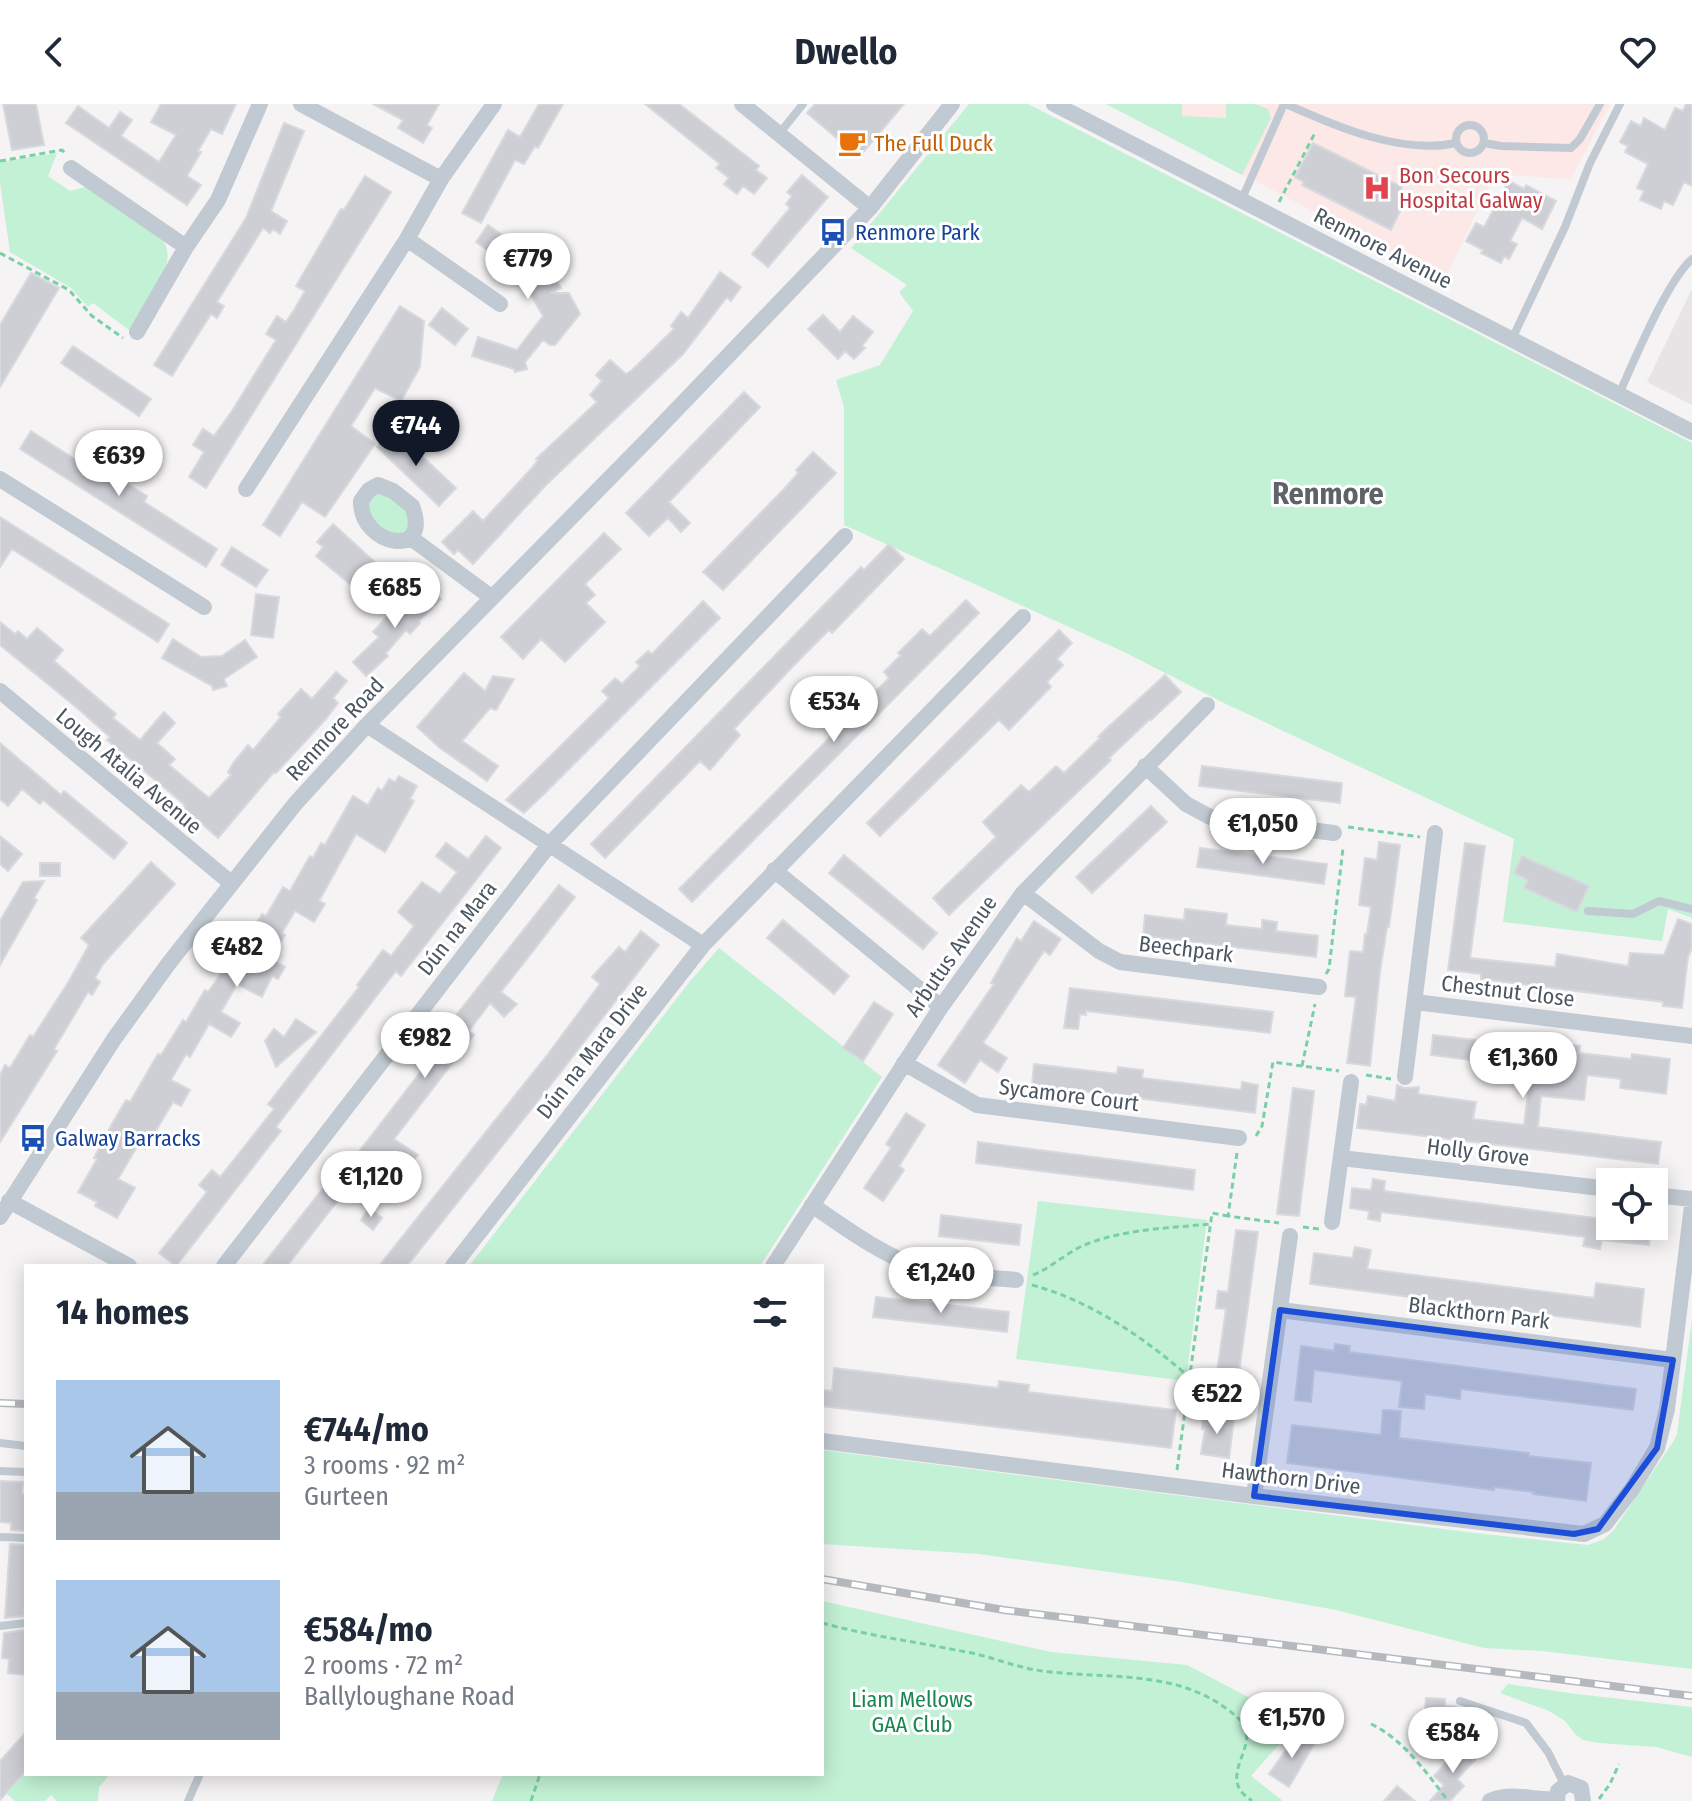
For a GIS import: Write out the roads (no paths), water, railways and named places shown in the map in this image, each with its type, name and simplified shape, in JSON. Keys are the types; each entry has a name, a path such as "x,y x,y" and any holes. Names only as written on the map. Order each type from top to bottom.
{"street":[{"path":"137,332 186,247 218,200 260,104"},
{"path":"301,104 441,179"},
{"path":"246,489 407,239 441,179 494,104"},
{"path":"742,104 870,208"},
{"name":"Renmore Road","path":"3,1211 114,1039 231,883 295,804 367,725 870,208 952,104"},
{"name":"Renmore Avenue","path":"1054,104 1692,432"},
{"path":"66,174 186,247"},
{"path":"407,239 500,304"},
{"path":"0,479 204,607"},
{"name":"Dún na Mara","path":"226,1264 549,845 845,536"},
{"path":"411,538 491,597"},
{"name":"Dún na Mara Drive","path":"455,1264 703,945 1023,617"},
{"name":"Lough Atalia Avenue","path":"0,691 231,883"},
{"name":"Arbutus Avenue","path":"774,1264 941,1007 1023,893 1207,705"},
{"path":"367,725 703,945"},
{"path":"1145,766 1186,804 1210,817 1334,833"},
{"name":"Chestnut Close","path":"1405,1077 1435,836"},
{"path":"774,870 941,1007"},
{"name":"Beechpark","path":"1023,893 1104,954 1120,962 1319,987"},
{"name":"Chestnut Close","path":"1415,1002 1692,1036"},
{"name":"Sycamore Court","path":"904,1063 977,1105 1239,1138"},
{"path":"1339,1223 1341,1158 1352,1076"},
{"name":"Holly Grove","path":"1341,1158 1596,1187"},
{"path":"1668,1196 1692,1199"},
{"path":"812,1205 890,1255 913,1265 939,1272 1016,1280"},
{"path":"1673,1360 1688,1282 1692,1206"},
{"path":"3,1211 124,1264"},
{"path":"1254,1496 1289,1229"},
{"name":"Blackthorn Park","path":"1280,1310 1673,1360"},
{"name":"Hawthorn Drive","path":"824,1441 1584,1534 1598,1529 1609,1520 1632,1489 1660,1440 1673,1360"},
{"path":"1490,1801 1499,1797 1559,1795 1577,1785 1583,1792 1583,1801"}],"lane":[{"path":"779,134 803,104"},
{"path":"1241,201 1285,104 1386,142 1426,147 1456,143"},
{"path":"1484,143 1571,148 1580,139 1600,104"},
{"path":"1511,339 1620,104"},
{"path":"1472,124 1483,133 1484,143 1477,152 1461,151 1456,143 1458,130 1465,125 1472,124"},
{"path":"1619,394 1680,272 1692,259"},
{"path":"1588,911 1633,914 1659,901 1692,909"},
{"path":"0,1443 24,1446"},
{"path":"0,1471 24,1472"},
{"path":"0,1537 24,1538"},
{"path":"0,1626 24,1623"},
{"path":"1460,1701 1526,1723 1548,1752 1559,1795"},
{"path":"188,1801 199,1776"}],"railway":[{"path":"0,1403 24,1404"},
{"path":"824,1579 1004,1610 1692,1696"}],"place":[{"name":"The Full Duck","path":"852,143"},
{"name":"Bon Secours Hospital Galway","path":"1377,188"},
{"name":"Renmore Park","path":"833,232"},
{"name":"Galway Barracks","path":"33,1138"}],"district":[{"name":"Renmore","path":"1328,494"}],"park label":[{"name":"Liam Mellows GAA Club","path":"912,1712"}]}
